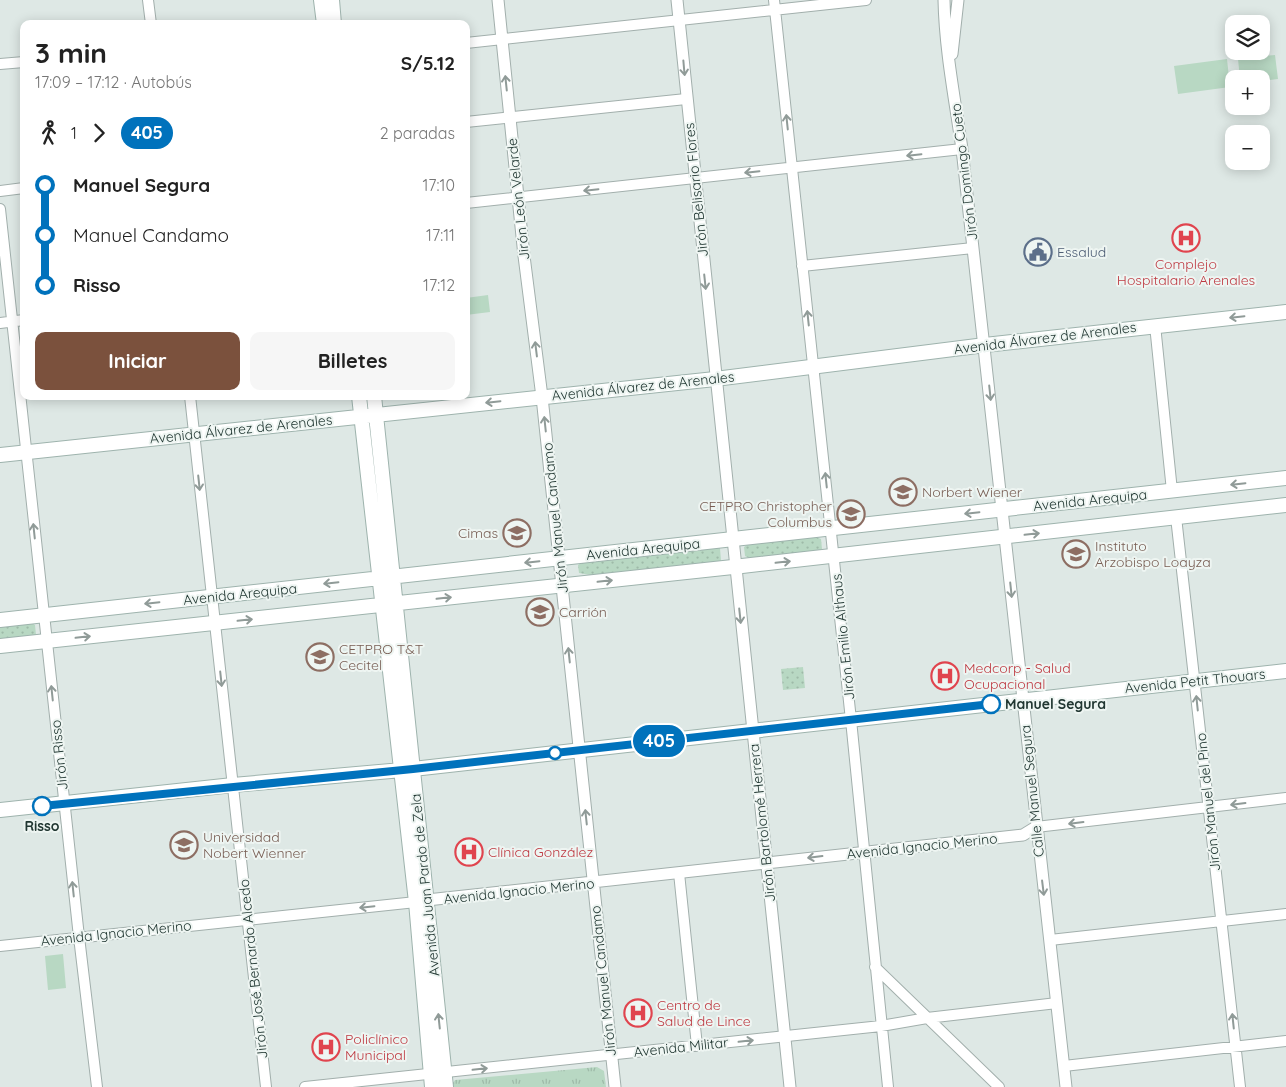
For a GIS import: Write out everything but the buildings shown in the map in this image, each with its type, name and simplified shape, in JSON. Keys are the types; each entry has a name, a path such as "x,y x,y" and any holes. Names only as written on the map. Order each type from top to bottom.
{"main road":[{"path":"321,0 324,20"},
{"path":"332,0 334,20"},
{"name":"Avenida Álvarez de Arenales","path":"0,455 715,379 984,345 1286,312"},
{"name":"Avenida Juan Pardo de Zela","path":"359,400 389,604 422,901 436,1078 446,1087"},
{"name":"Avenida Juan Pardo de Zela","path":"374,400 386,578"},
{"name":"Avenida Arequipa","path":"0,620 1286,478"},
{"name":"Avenida Arequipa","path":"0,646 562,586 1286,505"},
{"name":"Avenida Petit Thouars","path":"0,810 407,769 1286,671"}],"street":[{"path":"148,0 150,20"},
{"name":"Jirón León Velarde","path":"498,0 518,198 542,397"},
{"name":"Jirón Belisario Flores","path":"677,0 715,379"},
{"path":"470,43 679,20 774,5 866,0"},
{"name":"Jirón Domingo Cueto","path":"944,0 946,48 952,71 962,149 984,345"},
{"path":"952,71 958,0"},
{"name":"Jirón Emilio Althaus","path":"774,5 834,556 888,1087"},
{"path":"0,64 20,62"},
{"path":"470,122 686,99"},
{"path":"470,203 962,149"},
{"path":"0,191 20,188"},
{"name":"Jirón Risso","path":"0,209 20,396"},
{"path":"802,266 973,248"},
{"path":"0,323 20,321"},
{"path":"1155,325 1172,491"},
{"name":"Calle Manuel Segura","path":"984,345 1066,1087"},
{"name":"Jirón Bartolomé Herrera","path":"715,379 790,1087"},
{"name":"Jirón Manuel Candamo","path":"542,397 615,1087"},
{"name":"Jirón Risso","path":"20,400 97,1087"},
{"name":"Jirón José Bernardo Alcedo","path":"190,400 266,1087"},
{"name":"Jirón Manuel del Pino","path":"1176,517 1240,1087"},
{"path":"1036,827 1286,798"},
{"name":"Avenida Ignacio Merino","path":"0,946 1023,835 1036,827"},
{"path":"679,873 697,1046"},
{"path":"1050,940 1286,914"},
{"path":"875,967 999,1087"},
{"name":"Avenida Militar","path":"305,1087 436,1078 611,1055 881,1026 927,1018 1057,1003"},
{"path":"1064,1066 1286,1041"}],"green space":[{"path":"1275,55 1278,79 1270,80 1270,70 1239,70 1238,60 1270,60 1270,56"},
{"path":"1227,60 1228,70 1225,70 1225,88 1178,94 1174,66"},
{"path":"488,295 490,312 470,314 470,297"},
{"path":"816,537 821,539 822,549 815,552 749,558 745,556 744,547 748,544"},
{"path":"720,548 721,561 590,575 579,573 578,565 584,561"},
{"path":"30,622 35,625 36,635 32,638 0,641 0,625"},
{"path":"803,667 805,688 783,690 781,669"},
{"path":"63,954 66,988 48,990 45,956"},
{"path":"597,1067 604,1071 606,1087 450,1087 455,1080"}],"bus line":[{"name":"405","path":"42,806 413,769 991,704"}],"place":[{"name":"Complejo Hospitalario Arenales","path":"1186,238"},
{"name":"Essalud","path":"1038,252"},
{"name":"Norbert Wiener","path":"903,492"},
{"name":"CETPRO Christopher Columbus","path":"851,514"},
{"name":"Cimas","path":"517,533"},
{"name":"Instituto Arzobispo Loayza","path":"1076,554"},
{"name":"Carrión","path":"540,612"},
{"name":"CETPRO T&T Cecitel","path":"320,657"},
{"name":"Medcorp - Salud Ocupacional","path":"945,676"},
{"name":"Manuel Segura","path":"991,704"},
{"name":"Risso","path":"42,806"},
{"name":"Universidad Nobert Wienner","path":"184,845"},
{"name":"Clínica González","path":"469,852"},
{"name":"Centro de Salud de Lince","path":"638,1013"},
{"name":"Policlínico Municipal","path":"326,1047"}]}
